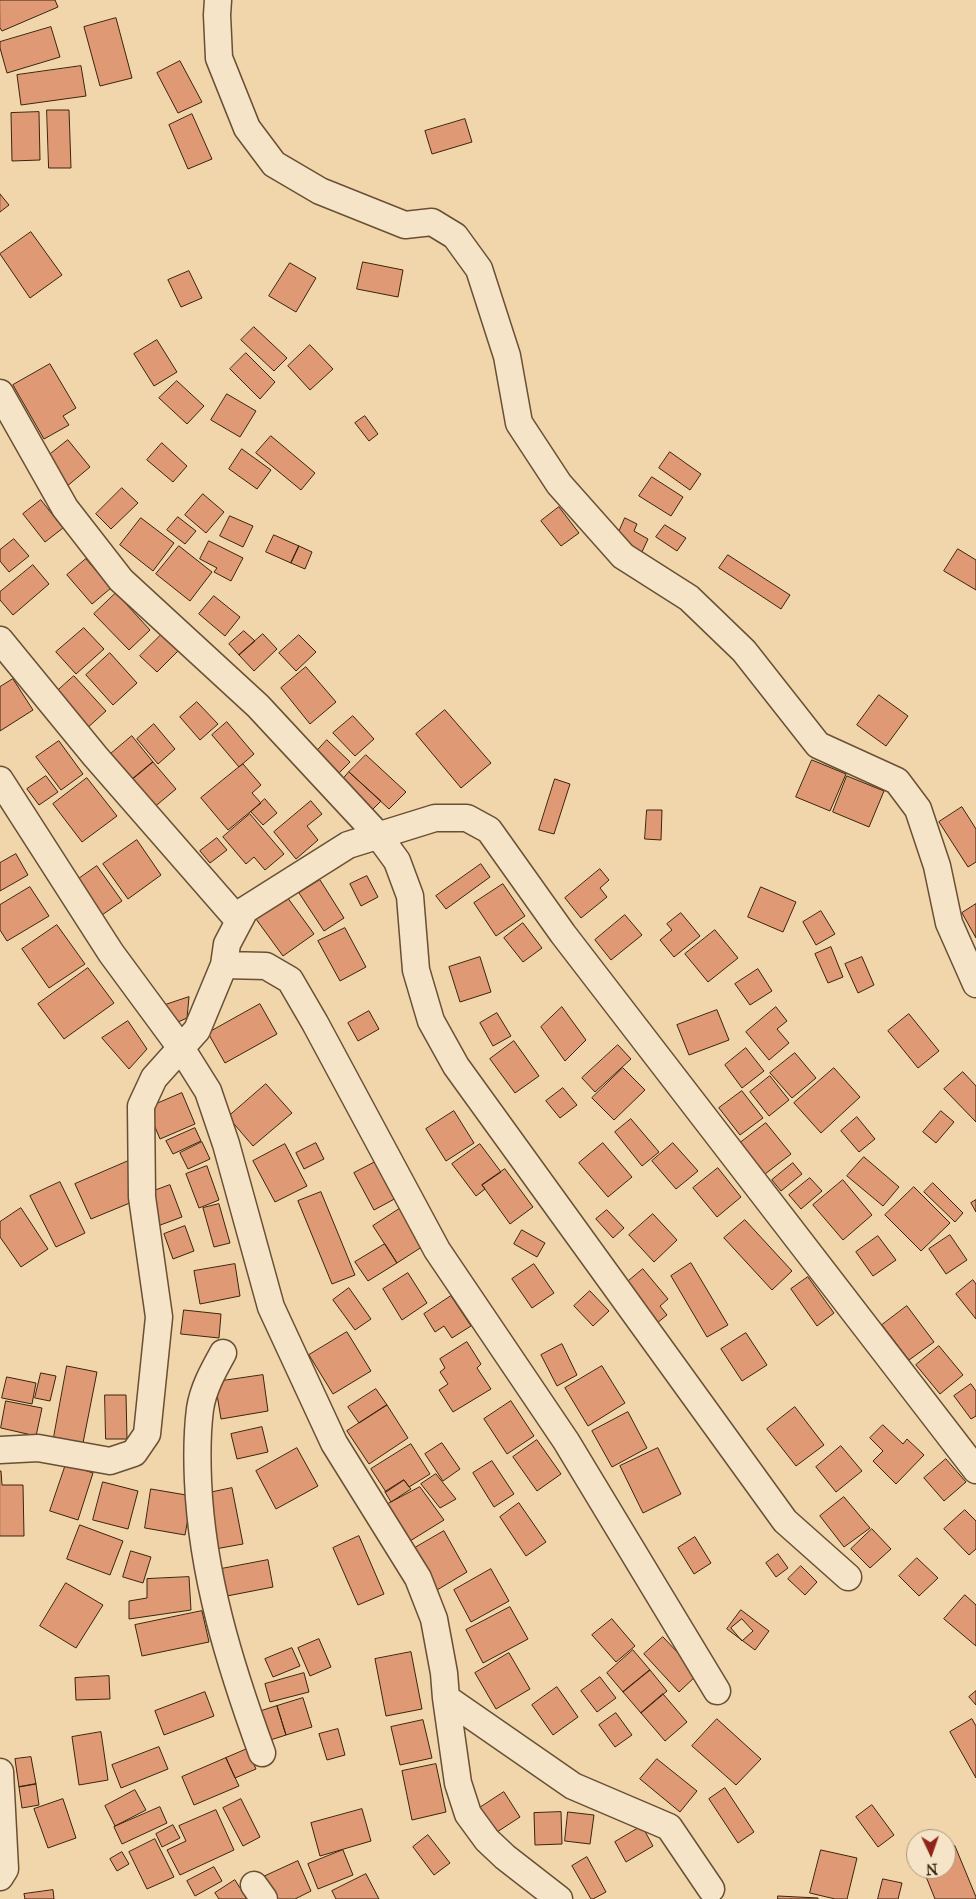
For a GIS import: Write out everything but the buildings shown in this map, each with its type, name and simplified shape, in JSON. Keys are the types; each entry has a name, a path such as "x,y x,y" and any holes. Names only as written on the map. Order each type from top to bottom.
{"street":[{"path":"218,0 216,15 219,58 247,128 274,164 320,191 405,225 432,222 455,236 479,269 507,356 519,423 559,484 622,556 689,598 744,651 818,745 897,781 918,809 937,866 949,923 976,984"},
{"path":"0,393 65,508 121,580 258,706 378,835 397,861 410,896 416,970 431,1021 456,1066 785,1521 848,1578"},
{"path":"0,640 95,756 239,922"},
{"path":"0,780 111,953 181,1048 208,1091 226,1144 271,1307 334,1443 418,1578 434,1619 444,1673 458,1783 468,1814 487,1840 505,1857 559,1899"},
{"path":"0,1450 38,1448 110,1461 134,1453 147,1434 159,1317 142,1197 141,1106 154,1078 197,1030 224,965 227,944 245,910 348,845 435,818 468,818 489,830 563,934 976,1470"},
{"path":"224,965 266,966 290,980 437,1250 566,1441 717,1691"},
{"path":"223,1353 209,1379 200,1408 197,1453 200,1520 212,1594 238,1687 262,1753"},
{"path":"446,1698 574,1786 668,1826 711,1889"},
{"path":"0,1772 5,1869 0,1878"}]}
